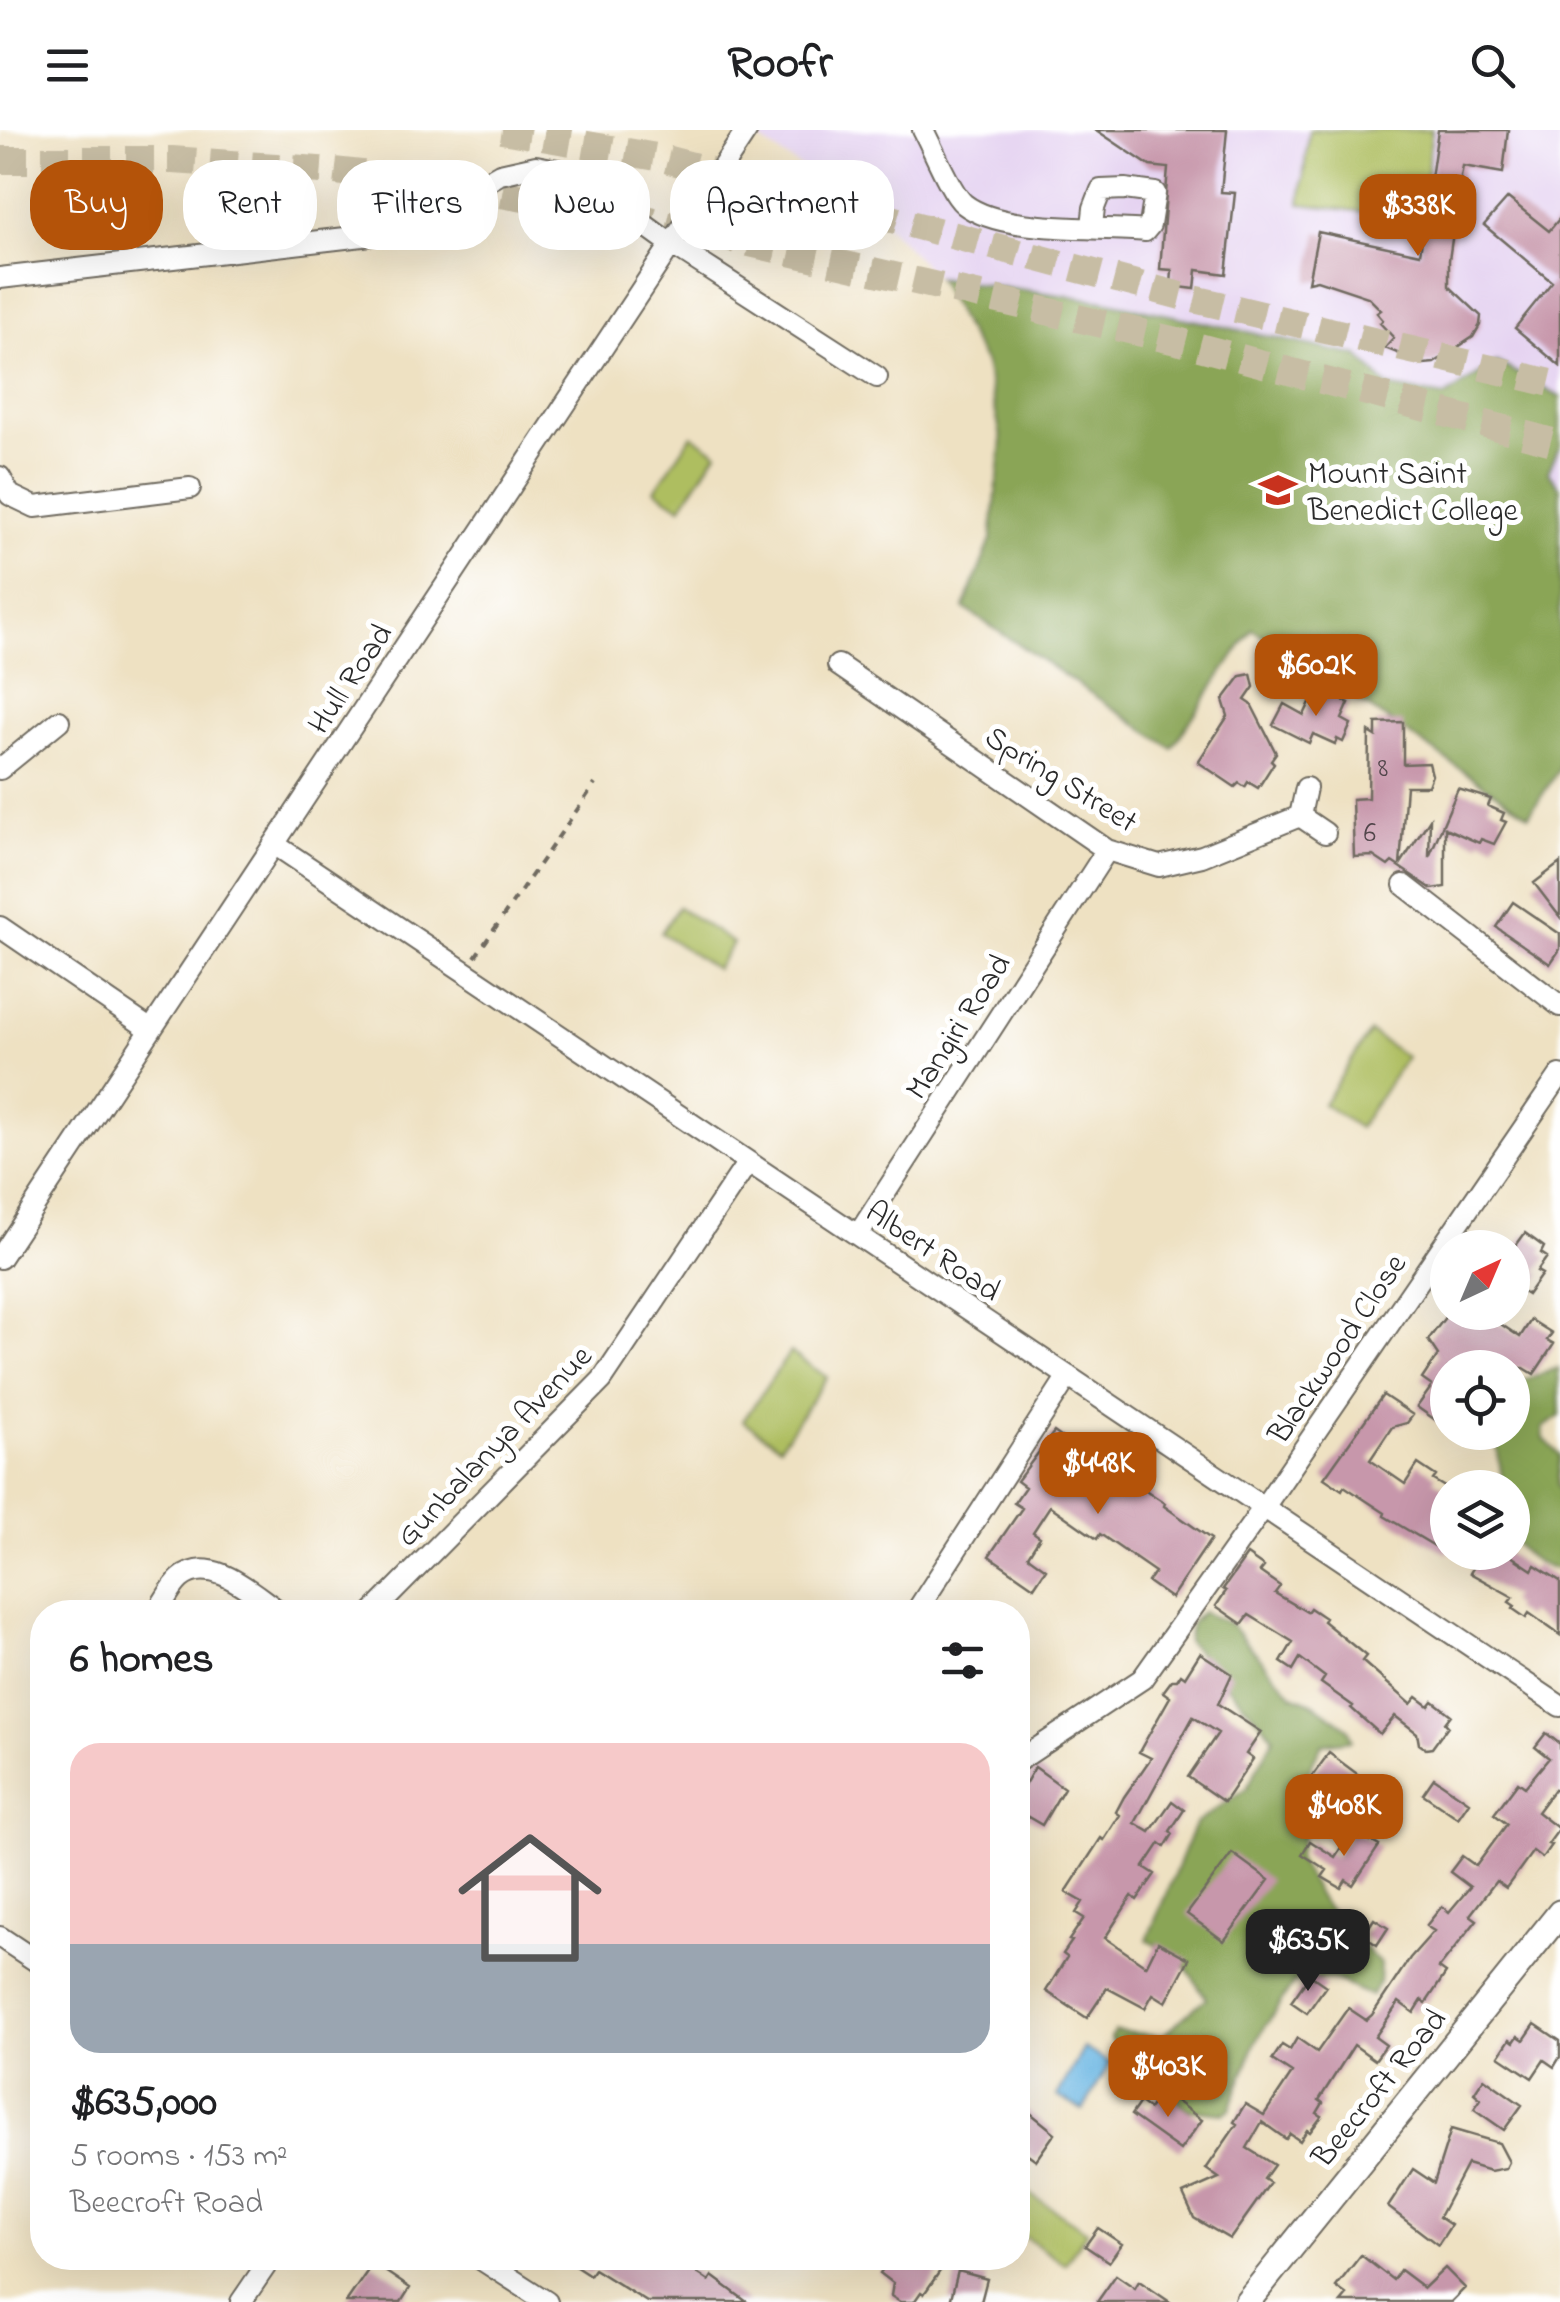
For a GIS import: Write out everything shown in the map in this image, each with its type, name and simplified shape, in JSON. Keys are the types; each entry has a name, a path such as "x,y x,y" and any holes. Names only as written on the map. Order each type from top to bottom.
{"main road":[{"name":"Beecroft Road","path":"1247,2302 1560,1913"}],"street":[{"name":"Hull Road","path":"727,160 747,130"},
{"path":"923,130 961,202 1015,224 1092,226"},
{"path":"0,278 380,234 423,219 500,174 536,166 573,173 670,243"},
{"name":"Hull Road","path":"0,1258 670,246"},
{"path":"680,250 877,377"},
{"path":"0,477 10,495 35,507 190,488"},
{"name":"Spring Street","path":"838,664 1107,850 1160,866 1202,856 1300,816"},
{"path":"0,769 59,720"},
{"path":"1306,788 1300,816 1324,832"},
{"name":"Albert Road","path":"274,844 1560,1706"},
{"name":"Mangiri Road","path":"858,1235 1107,850"},
{"path":"1404,886 1560,1006"},
{"path":"0,926 151,1030"},
{"name":"Blackwood Close","path":"1030,1753 1142,1679 1264,1508 1560,1075"},
{"name":"Gunbalanya Avenue","path":"384,1600 602,1380 748,1162"},
{"path":"924,1600 1068,1376"},
{"path":"165,1600 179,1579 198,1569 221,1573 262,1600"},
{"path":"0,1937 30,1957"},
{"path":"242,2302 264,2270"},
{"path":"498,2270 547,2302"}],"path":[{"path":"464,972 595,784"}],"shaded area":[{"name":"Mount Saint Benedict College","path":"764,130 1560,130 1560,768 1529,815 1252,629 1172,748 964,608 991,540 1002,441 985,364 937,278 894,233 894,160 790,160 758,139"}],"green space":[{"path":"1309,130 1432,130 1421,219 1300,204"},
{"name":"Mount Saint Benedict College","path":"937,278 1105,301 1359,356 1388,387 1445,397 1497,362 1560,397 1560,445 1548,472 1560,487 1560,768 1529,815 1252,629 1172,748 964,608 991,540 1002,441 985,364"},
{"path":"692,435 717,452 681,507 655,490"},
{"path":"678,907 733,943 716,969 661,933"},
{"path":"1370,1032 1406,1057 1359,1128 1323,1104"},
{"path":"790,1352 827,1377 780,1446 743,1421"},
{"path":"1558,1368 1560,1416 1543,1428 1544,1439 1560,1455 1560,1568 1547,1567 1530,1557 1530,1470 1501,1470 1498,1450 1530,1450 1530,1378"},
{"path":"1202,1612 1230,1624 1293,1695 1315,1704 1348,1728 1352,1740 1322,1744 1310,1768 1307,1803 1321,1818 1304,1833 1297,1858 1322,1902 1380,1964 1379,1982 1371,1996 1331,1978 1294,1982 1256,2041 1230,2109 1224,2113 1188,2109 1155,2079 1126,2061 1110,2037 1115,2031 1162,2036 1206,1998 1182,1961 1147,1940 1195,1824 1247,1788 1274,1737 1187,1641 1191,1623"},
{"path":"1030,2194 1087,2231 1065,2264 1030,2241"}],"water":[{"path":"1084,2048 1110,2063 1083,2110 1057,2096"}],"building":[{"path":"1096,130 1227,130 1221,192 1235,193 1226,274 1197,270 1195,289 1171,286 1172,270 1160,269 1168,168 1150,166"},
{"path":"1438,130 1508,130 1503,173 1463,166 1449,260 1449,286 1481,316 1480,325 1473,337 1434,363 1424,364 1385,348 1394,338 1380,323 1383,320 1377,313 1381,310 1368,297 1317,280 1308,282 1318,232 1420,254"},
{"path":"1508,198 1549,231 1560,218 1560,366 1515,328 1552,282 1484,225"},
{"path":"1251,674 1254,687 1245,700 1251,704 1276,753 1258,788 1248,782 1245,787 1239,783 1235,787 1198,762 1228,716 1223,700 1241,676"},
{"path":"1320,690 1349,703 1342,719 1351,724 1343,742 1337,739 1335,744 1313,734 1309,743 1273,725 1284,704 1304,715"},
{"path":"1403,722 1403,764 1429,763 1432,775 1428,786 1406,786 1400,865 1430,819 1429,857 1458,789 1491,799 1488,806 1504,813 1501,820 1506,822 1494,844 1481,839 1479,843 1445,828 1445,887 1432,889 1392,862 1388,866 1373,856 1354,857 1352,799 1368,798 1369,732 1376,736 1376,723"},
{"path":"1560,863 1560,917 1534,883"},
{"path":"1513,902 1560,934 1560,949 1550,964 1496,927"},
{"path":"1530,1237 1544,1247 1541,1253 1547,1257 1537,1271 1542,1274 1530,1291"},
{"path":"1531,1320 1552,1333 1547,1340 1554,1344 1534,1374 1530,1372 1530,1350 1435,1350 1428,1340 1436,1330 1510,1330 1520,1337 1525,1330 1530,1330"},
{"path":"1430,1367 1430,1385 1422,1379"},
{"path":"1430,1389 1430,1416 1417,1407"},
{"path":"1383,1395 1413,1415 1407,1423 1392,1427 1370,1460 1405,1484 1418,1464 1430,1472 1430,1543 1344,1486 1342,1490 1324,1478"},
{"path":"1054,1432 1115,1476 1118,1472 1165,1503 1211,1539 1171,1598 1148,1582 1155,1572 1050,1506 1033,1532 1040,1537 1028,1556 1046,1569 1034,1587 989,1556 1022,1508 1014,1503 1025,1487 1017,1481"},
{"path":"1247,1555 1264,1567 1260,1572 1280,1586 1275,1593 1325,1618 1323,1621 1366,1656 1362,1661 1411,1704 1417,1697 1429,1706 1433,1701 1451,1715 1432,1748 1419,1744 1417,1733 1395,1716 1380,1734 1353,1706 1321,1683 1325,1677 1300,1658 1293,1670 1281,1662 1293,1642 1249,1615 1242,1624 1216,1606"},
{"path":"1535,1565 1560,1581 1560,1635 1529,1613 1526,1618 1513,1609 1515,1606 1509,1602 1513,1597 1470,1573 1532,1570"},
{"path":"1200,1653 1232,1674 1218,1704 1261,1732 1246,1754 1253,1759 1224,1802 1188,1777 1218,1733 1193,1717 1135,1823 1150,1832 1172,1801 1184,1810 1165,1847 1160,1843 1144,1867 1155,1874 1137,1900 1132,1896 1105,1938 1146,1966 1158,1942 1189,1959 1166,2002 1153,1994 1145,2008 1107,1988 1087,2018 1046,1991 1067,1957 1063,1954 1072,1941 1069,1940 1084,1918 1076,1913 1083,1902 1066,1892 1120,1815 1116,1812 1124,1797 1151,1758 1139,1752 1170,1697 1163,1692 1172,1680 1181,1674 1185,1677"},
{"path":"1546,1733 1560,1744 1560,1795 1554,1789 1537,1812 1559,1829 1542,1858 1533,1851 1506,1888 1496,1881 1470,1915 1477,1920 1439,1968 1446,1973 1426,2003 1422,2000 1414,2013 1399,2002 1375,2037 1386,2045 1375,2060 1354,2045 1319,2100 1323,2103 1317,2113 1322,2116 1310,2132 1307,2130 1300,2141 1290,2134 1286,2139 1262,2122 1247,2148 1274,2165 1264,2179 1270,2183 1230,2239 1194,2218 1183,2194 1219,2178 1206,2169 1237,2124 1234,2122 1245,2104 1264,2115 1292,2073 1272,2060 1282,2045 1290,2050 1297,2038 1317,2052 1348,2008 1366,2020 1372,2015 1410,1958 1434,1931 1426,1926 1442,1906 1449,1912 1470,1887 1450,1872 1462,1856 1476,1866 1507,1824 1494,1814 1518,1782 1525,1787 1549,1758 1535,1747"},
{"path":"1329,1753 1364,1779 1349,1799 1332,1787 1328,1792 1310,1779"},
{"path":"1035,1767 1064,1788 1042,1825 1030,1818 1030,1776"},
{"path":"1434,1778 1469,1802 1458,1818 1423,1794"},
{"path":"1352,1830 1379,1846 1353,1885 1346,1880 1341,1888 1322,1877 1327,1870 1302,1854 1310,1841 1335,1857"},
{"path":"1232,1853 1269,1880 1224,1941 1187,1914"},
{"path":"1374,1919 1388,1928 1377,1945 1363,1936"},
{"path":"1310,1975 1326,1986 1307,2013 1291,2002"},
{"path":"1535,2024 1560,2041 1560,2057 1554,2067 1544,2060 1532,2078 1499,2056 1510,2039 1514,2042 1518,2036 1524,2040"},
{"path":"1484,2078 1522,2105 1504,2130 1474,2109 1481,2099 1474,2093"},
{"path":"1162,2091 1202,2120 1180,2150 1131,2115 1140,2102 1149,2109"},
{"path":"1030,2113 1055,2133 1036,2160 1030,2156"},
{"path":"1451,2129 1499,2143 1509,2162 1506,2168 1490,2171 1467,2164 1439,2217 1451,2225 1438,2245 1388,2207 1413,2169 1434,2183"},
{"path":"1098,2228 1122,2244 1109,2262 1085,2246"},
{"path":"1361,2255 1393,2280 1400,2270 1424,2288 1445,2268 1465,2288 1451,2302 1341,2302 1347,2295 1336,2287"},
{"path":"368,2270 383,2270 410,2288 401,2302 346,2302"},
{"path":"596,2270 693,2270 709,2281 712,2276 747,2302 647,2302"},
{"path":"940,2271 914,2302 900,2302 891,2296 893,2283 880,2273"},
{"path":"958,2271 987,2279 981,2302 950,2302"},
{"path":"1116,2275 1135,2288 1139,2281 1170,2302 1097,2302"}],"tunnel":[{"path":"502,130 662,158 1181,296 1560,385"},
{"path":"0,160 172,160 335,171 427,181 650,220 1181,342 1560,444"}],"place":[{"name":"Mount Saint Benedict College","path":"1278,490"}]}
